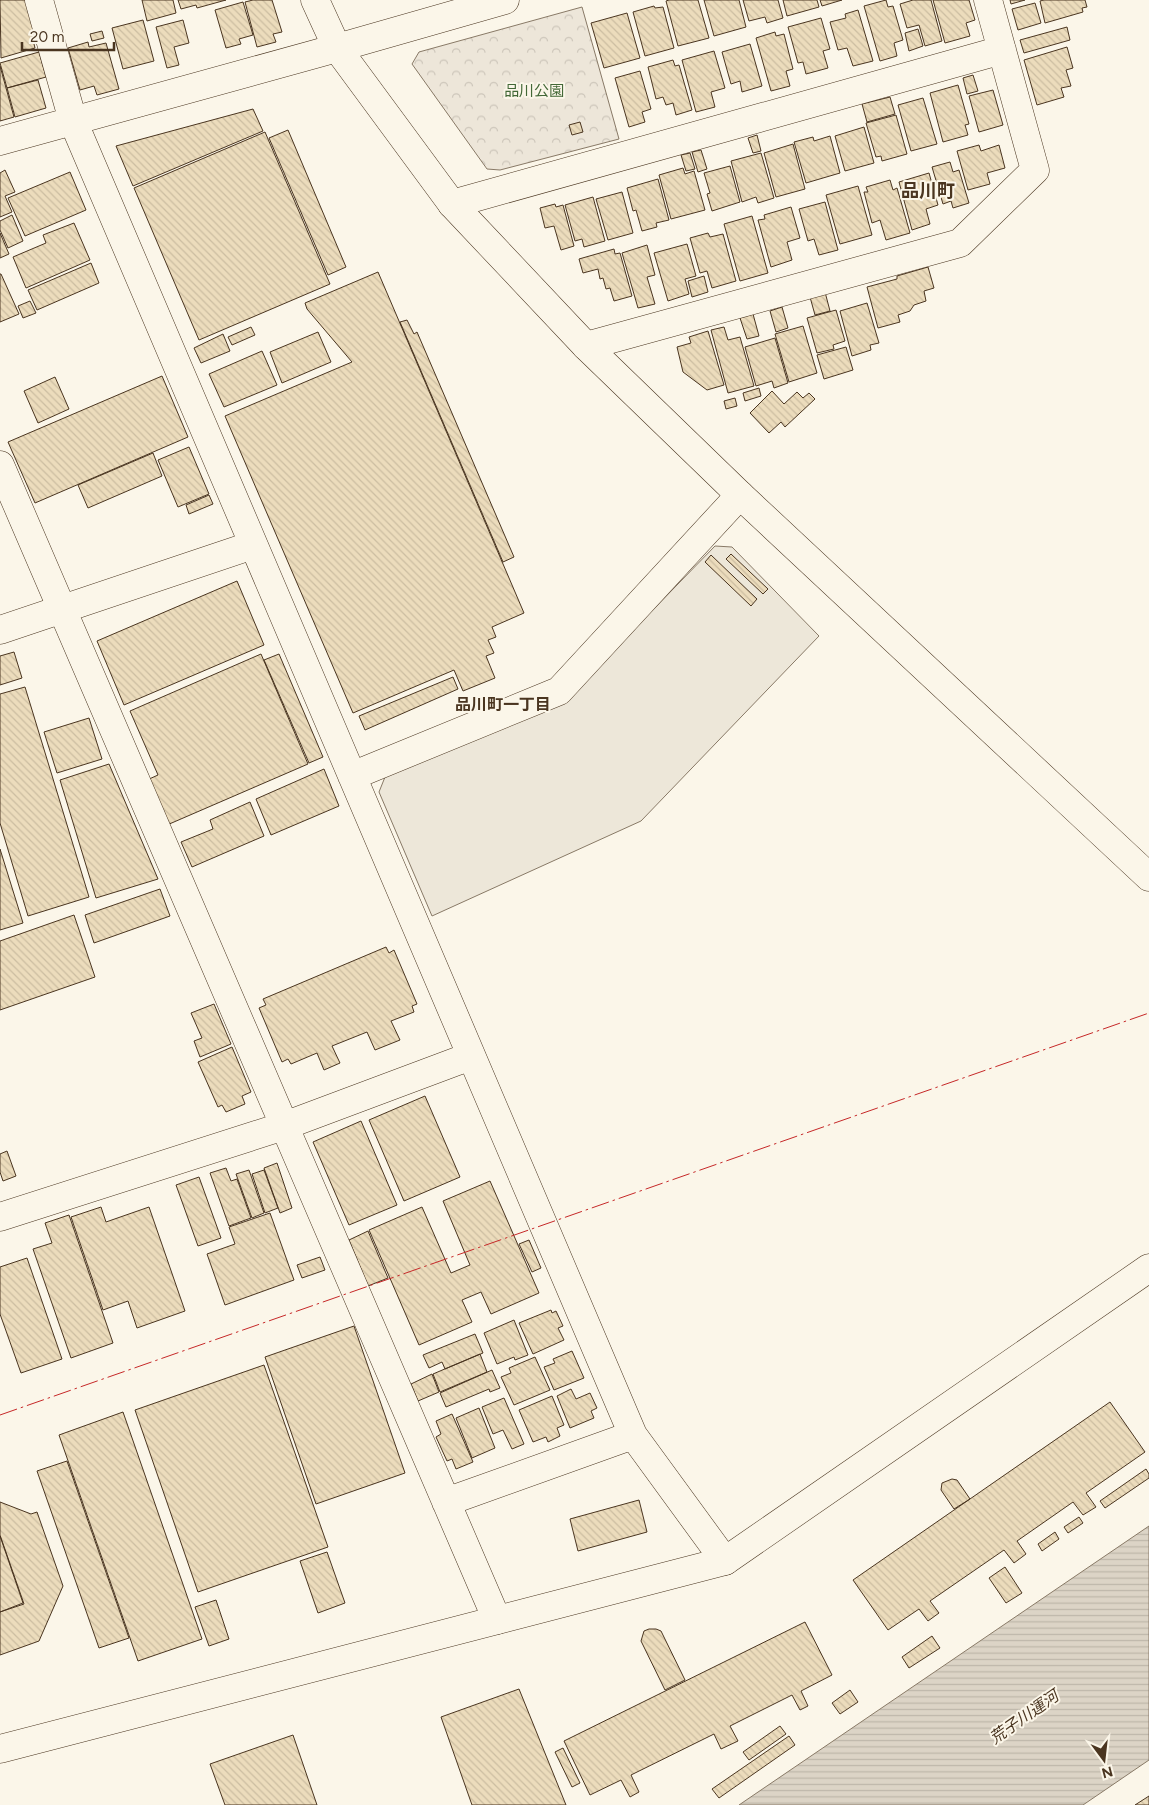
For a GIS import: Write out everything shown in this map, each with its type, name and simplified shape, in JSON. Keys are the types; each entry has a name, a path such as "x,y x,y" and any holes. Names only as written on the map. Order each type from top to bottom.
{"street":[{"path":"39,0 73,121 633,1435 725,1561"},
{"path":"315,0 337,48 452,204 586,346 740,495 1149,877"},
{"path":"0,141 505,0"},
{"path":"586,346 960,243 1035,170 988,0"},
{"path":"452,204 1002,50"},
{"path":"0,465 497,1620"},
{"path":"352,776 559,691 740,495"},
{"path":"0,630 253,545"},
{"path":"0,1216 284,1126 471,1056"},
{"path":"0,1749 725,1561 1149,1268"},
{"path":"446,1502 633,1435"}],"green space":[{"name":"品川公園","path":"582,7 619,139 500,170 487,169 412,64 419,52"}],"shaded area":[{"path":"715,546 732,547 819,636 641,821 432,916 379,792 385,777 565,700"}],"water":[{"name":"荒子川運河","path":"1149,1526 1149,1760 1083,1805 739,1805"}],"building":[{"path":"0,0 29,0 39,34 32,36 35,48 1,58"},
{"path":"142,0 173,0 176,13 147,21"},
{"path":"178,0 226,0 197,8 196,5 181,9"},
{"path":"272,0 282,32 273,34 276,42 257,47 245,2"},
{"path":"698,0 709,38 678,46 666,1"},
{"path":"704,0 739,0 746,27 714,36"},
{"path":"743,0 778,0 783,18 767,23 765,17 749,21"},
{"path":"783,0 817,0 819,7 787,16"},
{"path":"820,0 842,0 822,6"},
{"path":"886,0 888,7 893,6 903,40 894,43 897,56 880,61 864,6"},
{"path":"913,0 931,0 942,41 925,46 919,25 907,28 900,4"},
{"path":"933,0 969,0 975,20 966,23 970,36 945,43"},
{"path":"1010,0 1025,0 1011,4"},
{"path":"1085,0 1087,7 1082,8 1083,12 1045,23 1040,1"},
{"path":"243,2 253,35 239,39 241,44 226,48 215,10"},
{"path":"1035,3 1041,23 1018,30 1012,9"},
{"path":"654,6 655,8 663,7 674,48 645,56 633,12"},
{"path":"858,10 873,61 853,66 847,48 838,50 830,22 846,18 845,14"},
{"path":"627,13 640,58 604,68 591,23"},
{"path":"821,18 830,49 823,51 828,68 806,74 803,62 798,63 788,27"},
{"path":"143,20 154,61 123,69 112,28"},
{"path":"183,20 189,43 174,47 179,65 167,68 156,27"},
{"path":"1067,27 1070,40 1024,53 1020,40"},
{"path":"918,29 923,46 909,51 905,33"},
{"path":"102,31 104,38 92,41 90,34"},
{"path":"775,32 776,36 784,34 793,69 786,71 790,86 771,91 756,38"},
{"path":"88,42 89,47 106,43 119,89 97,95 94,86 80,90 68,48"},
{"path":"750,44 762,86 742,92 740,81 731,84 722,52"},
{"path":"1067,47 1073,68 1066,70 1071,86 1061,88 1064,97 1037,105 1024,60"},
{"path":"714,51 725,88 711,92 715,107 696,112 682,60"},
{"path":"39,52 46,77 7,88 0,63"},
{"path":"673,60 675,66 679,65 692,110 676,115 673,103 666,105 663,97 656,99 648,67"},
{"path":"0,66 14,117 0,121"},
{"path":"640,71 651,109 642,112 645,122 629,127 615,78"},
{"path":"973,75 978,91 967,94 963,78"},
{"path":"38,80 46,108 15,117 7,88"},
{"path":"958,85 969,124 965,125 968,135 943,142 930,93"},
{"path":"993,90 1003,125 979,132 969,96"},
{"path":"890,97 895,114 867,122 862,104"},
{"path":"923,98 937,144 911,151 898,105"},
{"path":"253,109 263,131 133,186 116,146"},
{"path":"896,115 907,154 882,161 881,156 876,157 866,123"},
{"path":"580,122 583,132 572,135 569,125"},
{"path":"864,127 874,163 845,171 835,136"},
{"path":"288,130 346,267 328,275 269,138"},
{"path":"265,132 330,284 199,340 134,188"},
{"path":"757,135 761,151 753,153 748,138"},
{"path":"830,136 840,173 806,183 794,142 813,137 814,141"},
{"path":"793,144 805,189 776,197 764,153"},
{"path":"979,145 981,151 999,145 1005,168 987,173 990,184 968,190 957,151"},
{"path":"701,150 707,169 698,172 692,152"},
{"path":"690,153 695,169 686,171 681,155"},
{"path":"761,153 774,198 758,203 756,197 742,202 731,161"},
{"path":"950,162 953,172 959,170 969,203 953,208 951,201 943,204 932,167"},
{"path":"730,166 740,202 712,211 707,194 710,193 704,173"},
{"path":"683,168 685,174 694,171 705,210 671,219 659,175"},
{"path":"5,170 15,192 5,196 12,212 0,217 0,173"},
{"path":"70,172 86,210 25,236 8,198"},
{"path":"929,173 938,205 926,209 930,224 912,230 899,182"},
{"path":"658,179 669,220 656,223 657,227 642,231 636,210 633,211 627,188"},
{"path":"890,180 893,190 897,188 910,233 886,240 880,220 872,223 864,192 868,192 866,187"},
{"path":"858,186 872,235 840,244 826,195"},
{"path":"622,192 633,233 608,240 596,199"},
{"path":"593,197 605,241 584,247 582,239 575,241 565,205"},
{"path":"825,202 838,250 819,255 814,239 808,241 799,209"},
{"path":"555,204 556,207 563,205 574,246 561,250 554,226 545,228 540,208"},
{"path":"791,207 800,238 787,242 792,260 771,267 758,220 765,219 764,215"},
{"path":"12,215 23,241 8,248 0,230 0,221"},
{"path":"752,216 768,273 740,281 724,224"},
{"path":"74,223 90,260 26,288 13,257 46,243 43,235"},
{"path":"0,233 9,254 0,258"},
{"path":"708,233 710,237 723,234 736,281 712,288 707,271 700,273 690,238"},
{"path":"687,244 696,276 685,279 689,294 668,301 654,253"},
{"path":"647,245 655,275 647,277 655,304 638,308 622,253"},
{"path":"614,249 615,254 620,253 632,296 614,301 610,288 606,289 603,278 600,279 598,269 583,273 579,259"},
{"path":"91,263 99,283 37,310 28,290"},
{"path":"928,267 934,288 924,291 926,301 914,305 910,311 898,315 900,322 878,328 867,287 897,279 897,276"},
{"path":"378,272 524,613 492,627 496,637 488,640 494,653 486,656 495,678 463,691 454,670 353,713 225,416 352,362 307,309 305,303"},
{"path":"0,274 19,314 0,322"},
{"path":"704,276 708,292 692,297 688,281"},
{"path":"825,292 830,311 815,315 810,297"},
{"path":"30,301 36,313 23,318 18,306"},
{"path":"867,303 879,343 870,345 871,350 852,356 840,311"},
{"path":"782,307 788,328 776,332 770,311"},
{"path":"836,310 845,341 833,345 834,349 817,353 807,318"},
{"path":"753,314 759,336 747,339 740,318"},
{"path":"407,320 414,334 417,332 514,557 503,562 400,322"},
{"path":"803,326 817,373 789,382 775,334"},
{"path":"251,327 255,335 232,345 228,337"},
{"path":"724,327 728,340 740,337 754,386 728,393 711,330"},
{"path":"708,331 724,385 707,390 683,372 677,347 691,343 689,337"},
{"path":"318,332 331,362 282,383 270,352"},
{"path":"223,334 230,351 201,363 194,348"},
{"path":"775,338 788,383 774,388 772,381 756,386 745,347"},
{"path":"846,347 853,370 824,379 817,355"},
{"path":"262,351 277,385 224,407 209,374"},
{"path":"162,376 188,437 35,503 8,442"},
{"path":"55,377 69,409 38,423 24,391"},
{"path":"759,388 761,396 745,401 743,393"},
{"path":"772,391 784,404 797,392 803,398 809,393 815,399 785,427 781,422 769,433 750,413"},
{"path":"735,398 737,406 726,409 724,401"},
{"path":"189,447 209,494 178,507 158,460"},
{"path":"153,453 162,476 88,508 78,485"},
{"path":"209,495 213,504 189,514 186,505"},
{"path":"731,554 768,589 763,594 726,559"},
{"path":"711,555 757,599 751,606 705,562"},
{"path":"237,581 264,645 124,705 97,641"},
{"path":"14,652 22,678 0,685 0,656"},
{"path":"261,654 308,764 167,825 147,780 158,775 130,711"},
{"path":"279,654 323,757 309,763 264,660"},
{"path":"453,677 458,689 365,730 359,716"},
{"path":"25,687 89,897 28,916 0,823 0,694"},
{"path":"89,718 102,759 57,773 44,732"},
{"path":"109,764 158,879 96,898 60,780"},
{"path":"324,769 339,806 271,835 256,799"},
{"path":"250,802 264,836 192,867 181,842 213,829 210,820"},
{"path":"0,849 23,923 0,930"},
{"path":"160,889 170,916 94,943 85,915"},
{"path":"74,915 95,977 0,1010 0,941"},
{"path":"386,947 389,953 394,950 417,1004 412,1006 414,1012 391,1021 400,1040 375,1050 367,1032 332,1046 340,1063 324,1070 317,1053 291,1064 288,1059 282,1062 259,1008 266,1005 263,999"},
{"path":"214,1004 231,1044 200,1057 194,1041 202,1038 191,1013"},
{"path":"232,1047 251,1092 242,1096 245,1104 226,1112 222,1105 218,1107 198,1062"},
{"path":"425,1096 460,1177 404,1201 369,1120"},
{"path":"361,1121 397,1205 349,1225 313,1142"},
{"path":"7,1151 16,1176 3,1181 0,1172 0,1154"},
{"path":"277,1163 292,1208 280,1213 264,1168"},
{"path":"226,1168 231,1181 237,1179 251,1218 229,1226 210,1173"},
{"path":"249,1170 264,1213 252,1218 236,1174"},
{"path":"264,1170 278,1208 265,1213 252,1174"},
{"path":"199,1177 221,1238 198,1246 176,1185"},
{"path":"490,1181 539,1293 491,1314 481,1292 462,1300 472,1322 419,1345 369,1230 422,1207 451,1273 470,1265 443,1201"},
{"path":"101,1207 106,1222 149,1207 185,1311 137,1328 128,1301 103,1310 71,1217"},
{"path":"270,1213 294,1280 225,1305 207,1254 235,1244 229,1227"},
{"path":"69,1215 113,1343 71,1358 33,1249 52,1243 45,1223"},
{"path":"368,1231 388,1278 368,1286 349,1240"},
{"path":"529,1240 541,1268 532,1272 519,1244"},
{"path":"320,1257 325,1270 302,1278 297,1265"},
{"path":"27,1258 62,1359 21,1373 0,1314 0,1267"},
{"path":"551,1310 552,1313 556,1311 563,1326 558,1328 564,1340 533,1354 519,1323"},
{"path":"514,1320 528,1355 515,1360 514,1357 497,1364 484,1333"},
{"path":"354,1326 405,1473 316,1504 265,1357"},
{"path":"475,1334 483,1353 445,1369 442,1362 429,1368 423,1355"},
{"path":"572,1351 584,1378 554,1390 544,1367 555,1363 553,1359"},
{"path":"480,1354 487,1372 440,1392 433,1374"},
{"path":"535,1357 550,1390 514,1405 501,1377 511,1373 509,1368"},
{"path":"264,1365 328,1547 198,1592 135,1410"},
{"path":"492,1370 500,1388 490,1392 489,1389 446,1407 440,1393"},
{"path":"432,1374 439,1392 418,1401 411,1384"},
{"path":"571,1389 576,1399 590,1393 597,1408 591,1411 594,1418 570,1428 557,1396"},
{"path":"552,1396 564,1425 557,1428 560,1436 548,1442 546,1437 533,1442 519,1410"},
{"path":"504,1398 524,1444 512,1449 503,1430 493,1434 482,1407"},
{"path":"1110,1402 1145,1452 1086,1493 1096,1507 1083,1515 1073,1502 1017,1541 1026,1554 1014,1563 1004,1550 930,1601 939,1613 928,1621 919,1609 888,1630 853,1580"},
{"path":"479,1408 495,1448 472,1458 456,1418"},
{"path":"123,1412 202,1639 138,1661 59,1435"},
{"path":"452,1414 473,1462 456,1469 452,1459 447,1461 436,1437 441,1434 436,1421"},
{"path":"67,1461 129,1638 99,1648 37,1471"},
{"path":"1146,1469 1149,1478 1105,1508 1100,1501"},
{"path":"952,1479 957,1480 970,1499 954,1509 941,1490 942,1483"},
{"path":"639,1500 647,1532 578,1551 570,1519"},
{"path":"0,1502 31,1514 37,1512 63,1586 39,1641 0,1655 0,1612 24,1604 0,1535"},
{"path":"1079,1517 1083,1523 1068,1533 1064,1527"},
{"path":"1055,1532 1059,1539 1042,1551 1038,1544"},
{"path":"0,1536 23,1603 0,1612"},
{"path":"327,1552 345,1603 318,1613 300,1561"},
{"path":"1005,1567 1022,1593 1006,1603 989,1578"},
{"path":"216,1600 229,1639 209,1646 195,1607"},
{"path":"805,1622 832,1675 801,1691 808,1706 800,1710 792,1695 730,1726 738,1741 721,1749 714,1734 631,1775 639,1792 630,1797 621,1780 590,1795 564,1741"},
{"path":"649,1629 661,1631 685,1680 665,1690 641,1641 644,1631"},
{"path":"932,1636 940,1648 909,1668 902,1657"},
{"path":"519,1689 566,1805 472,1805 441,1717"},
{"path":"850,1690 858,1702 840,1714 832,1703"},
{"path":"780,1726 786,1734 749,1760 743,1752"},
{"path":"293,1735 317,1805 225,1805 210,1764"},
{"path":"789,1736 795,1745 719,1798 712,1789"},
{"path":"563,1748 580,1783 572,1787 555,1752"},
{"path":"1149,1796 1149,1805 1135,1805"}],"power":[{"path":"0,1415 1149,1013"}],"district":[{"name":"品川町","path":"928,191"},
{"name":"品川町一丁目","path":"503,704"}]}
